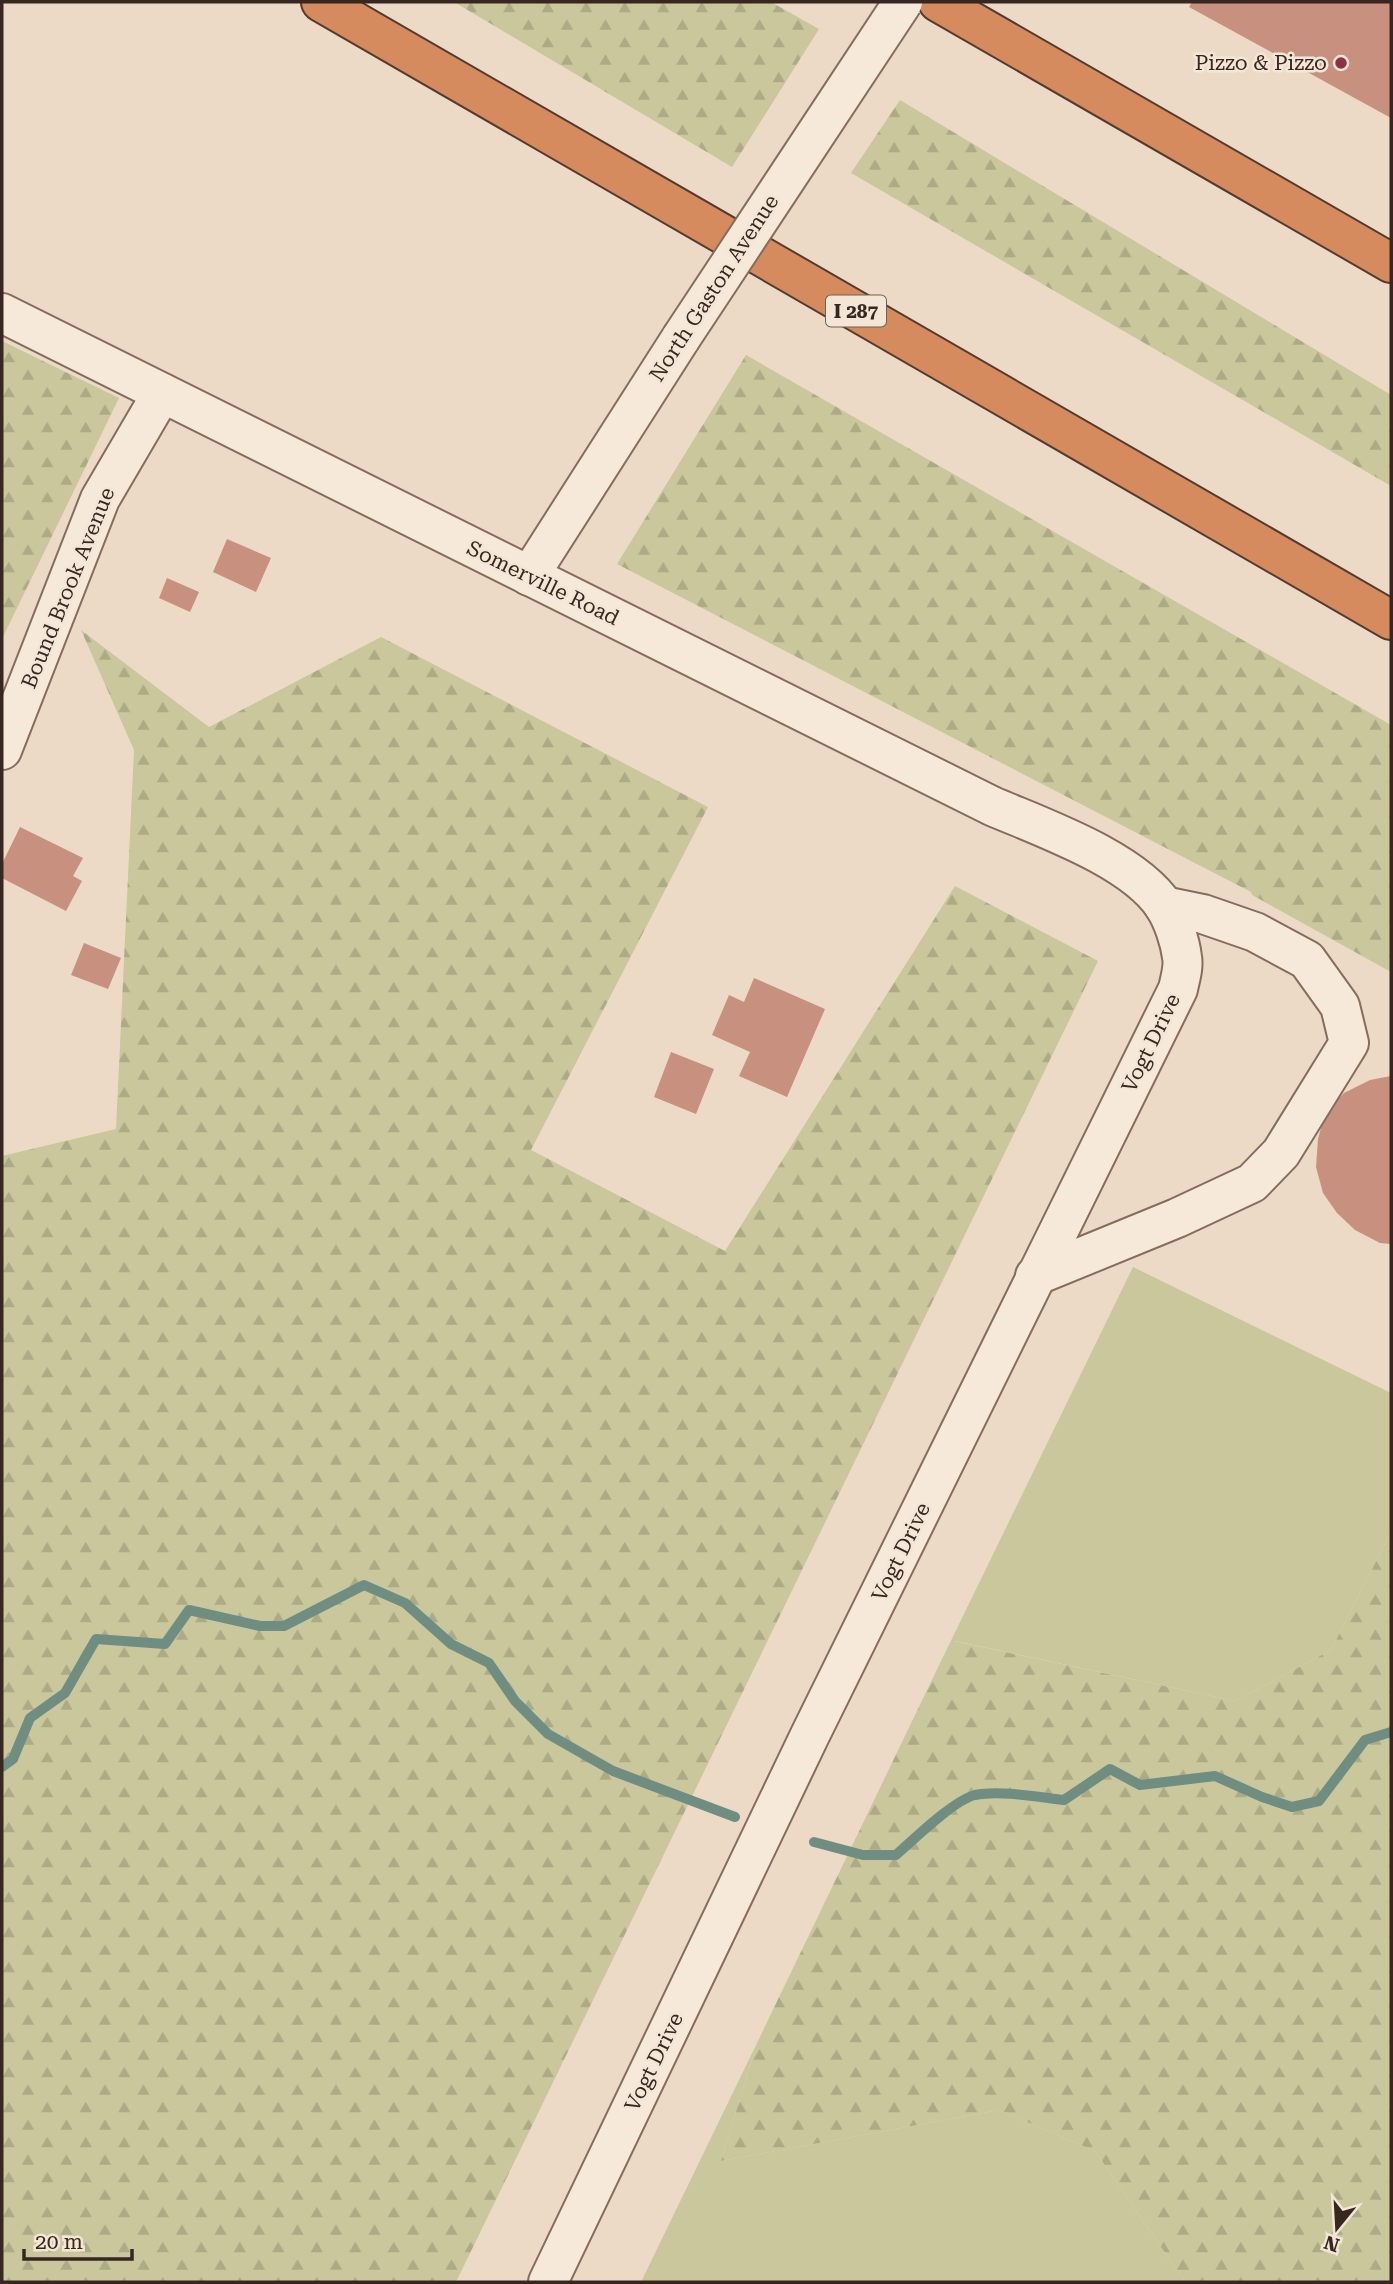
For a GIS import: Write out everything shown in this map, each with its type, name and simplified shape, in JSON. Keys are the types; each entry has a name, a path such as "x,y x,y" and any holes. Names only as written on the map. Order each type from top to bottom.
{"highway":[{"name":"I 287","path":"321,2 1391,620"},
{"path":"938,2 1391,264"}],"street":[{"name":"North Gaston Avenue","path":"529,576 681,338 903,2"},
{"name":"Somerville Road","path":"2,313 992,806 1088,848"},
{"name":"Bound Brook Avenue","path":"2,750 100,499 162,393"},
{"name":"Vogt Drive","path":"548,2282 810,1735 1178,989 1183,960 1173,924 1164,906 1137,878 1088,848"},
{"path":"1035,1276 1177,1218 1252,1183 1281,1153 1349,1043 1340,1006 1307,960 1255,932 1203,914 1164,906"}],"green space":[{"path":"454,2 771,2 819,29 732,167"},
{"path":"900,100 1391,395 1391,486 851,173"},
{"path":"2,341 119,398 2,639"},
{"path":"746,355 1391,725 1391,972 1252,895 1251,892 617,564"},
{"path":"81,630 209,727 381,637 708,807 531,1150 725,1251 955,886 1098,961 456,2282 2,2282 2,1156 116,1129 134,750"},
{"path":"1133,1267 1391,1393 1391,1532 1331,1650 1235,1701 955,1641 943,1657"},
{"path":"1391,1532 1391,2282 1185,2282 1095,2151 999,2110 721,2161 757,2043 943,1657 954,1641 1235,1701 1331,1650"},
{"path":"757,2043 721,2161 999,2110 1095,2151 1185,2282 641,2282"}],"building":[{"name":"Pizzo & Pizzo","path":"1192,2 1391,2 1391,118 1189,7"},
{"path":"227,539 271,558 256,592 213,572"},
{"path":"167,578 199,592 190,612 159,598"},
{"path":"20,827 83,858 73,876 82,881 66,911 2,878 2,864"},
{"path":"84,943 121,958 108,989 71,975"},
{"path":"754,978 825,1009 787,1097 739,1076 750,1052 712,1035 729,995 744,1002"},
{"path":"671,1052 714,1069 696,1114 654,1097"},
{"path":"1391,1076 1391,1244 1380,1243 1355,1230 1337,1213 1323,1193 1316,1167 1318,1139 1325,1113 1344,1093 1370,1080"}],"waterway":[{"path":"2,1767 13,1759 30,1718 65,1693 96,1639 165,1644 189,1610 260,1626 284,1626 364,1585 405,1603 451,1644 489,1663 515,1701 548,1734 613,1771 735,1817"},
{"path":"814,1842 863,1855 896,1855 934,1821 966,1798 996,1793 1064,1800 1110,1769 1140,1785 1215,1776 1292,1807 1319,1801 1365,1740 1391,1732"}],"place":[{"name":"Pizzo & Pizzo","path":"1341,63"}]}
